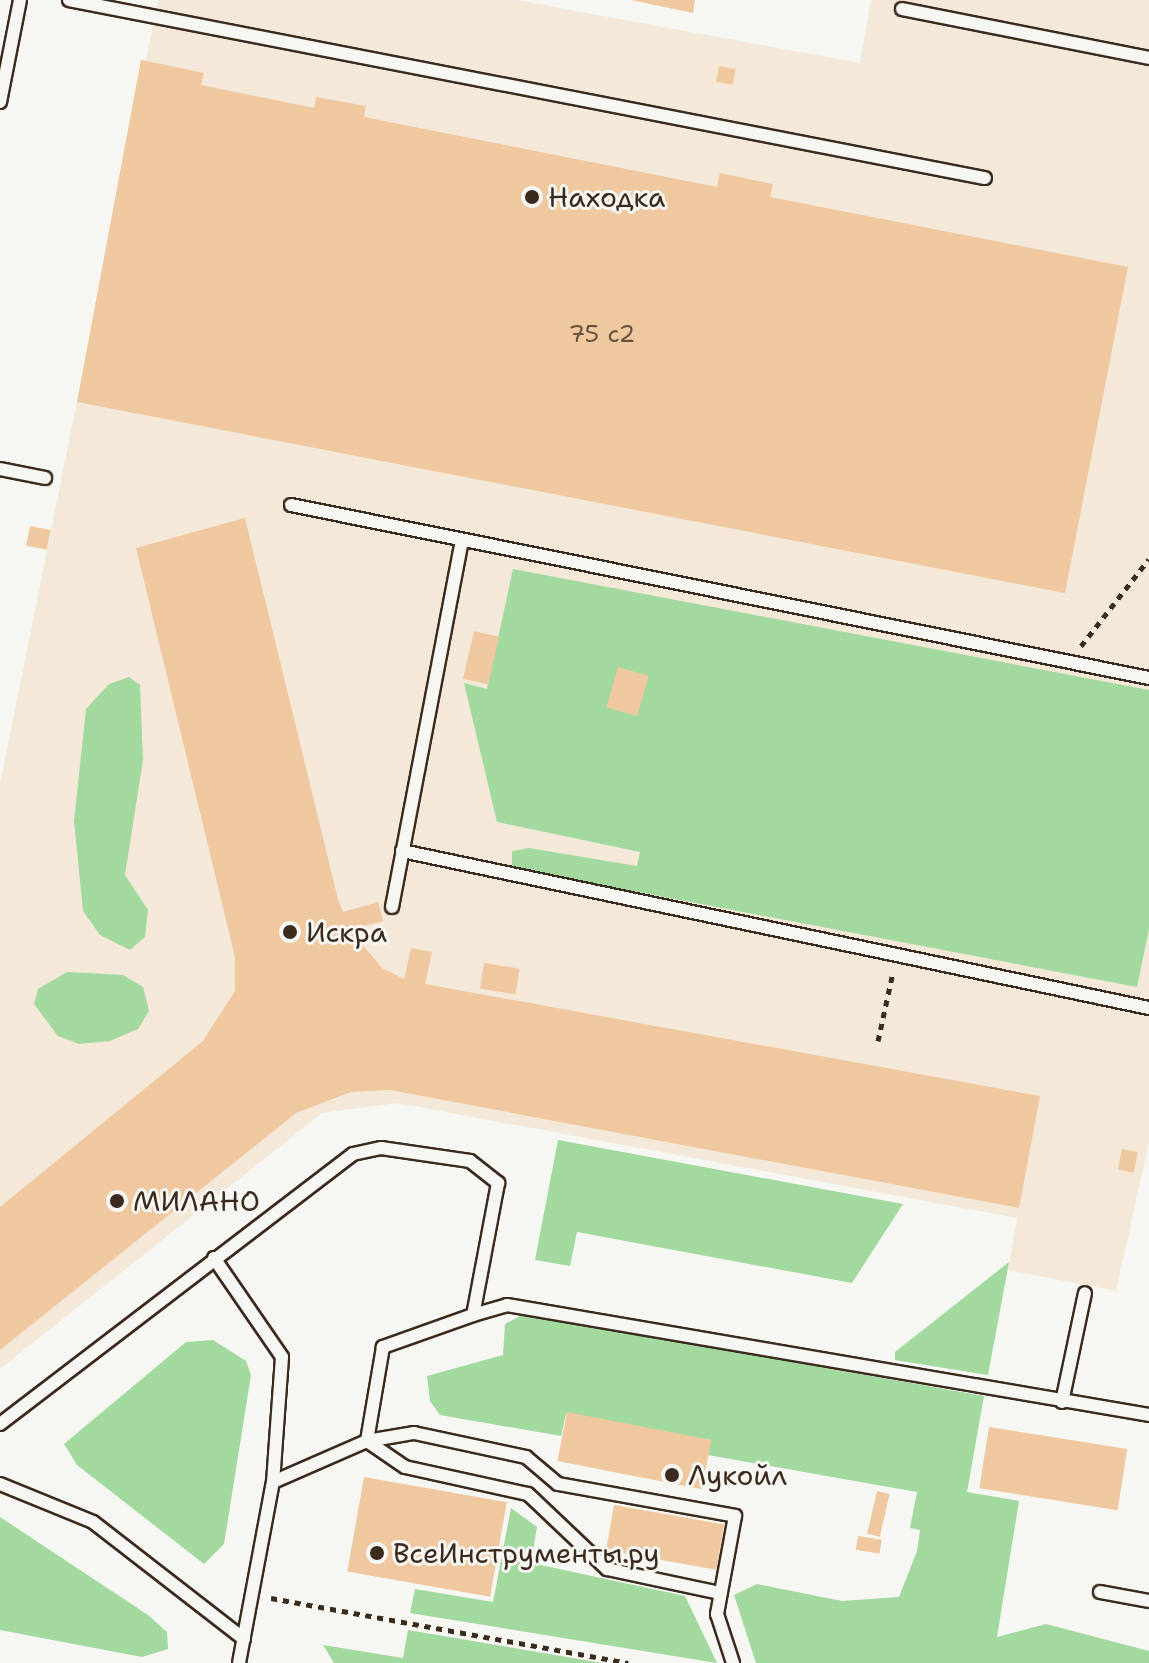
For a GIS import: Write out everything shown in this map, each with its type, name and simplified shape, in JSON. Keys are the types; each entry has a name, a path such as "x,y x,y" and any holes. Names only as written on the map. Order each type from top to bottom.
{"lane":[{"path":"0,102 20,0"},
{"path":"69,0 985,178"},
{"path":"902,9 1149,58"},
{"path":"0,469 45,478"},
{"path":"291,505 1149,678"},
{"path":"392,907 462,541"},
{"path":"402,851 1149,1008"},
{"path":"0,1424 353,1154 381,1148 470,1161 498,1183 473,1315"},
{"path":"214,1258 282,1357 273,1482 239,1663"},
{"path":"1062,1402 1085,1293"},
{"path":"367,1441 383,1347 507,1305 1149,1415"},
{"path":"273,1482 367,1441 414,1433 526,1457 558,1484 735,1516 717,1614 733,1663"},
{"path":"367,1441 405,1467 528,1494 607,1569 720,1593"},
{"path":"0,1484 93,1522 244,1639"},
{"path":"1100,1592 1149,1601"}],"path":[{"path":"1069,662 1149,559"},
{"path":"878,1041 897,955"},
{"path":"253,1595 628,1663"}],"shaded area":[{"path":"158,0 516,0 860,63 871,0 1149,0 1149,1142 1116,1291 1008,1270 1017,1218 397,1103 322,1113 0,1369 0,784"}],"green space":[{"path":"513,569 1149,690 1149,929 1137,987 512,868 512,851 529,848 637,866 640,852 497,822 464,683 487,689"},
{"path":"129,677 140,685 143,760 125,875 148,910 145,937 130,950 100,935 83,911 74,821 86,709 109,684"},
{"path":"67,972 123,975 143,987 149,1011 138,1029 110,1041 79,1044 58,1036 34,1004 38,989"},
{"path":"558,1140 903,1204 852,1283 577,1232 570,1266 535,1260"},
{"path":"1009,1262 988,1375 895,1360 895,1352"},
{"path":"524,1314 984,1396 967,1492 1019,1501 997,1637 1046,1624 1149,1651 1149,1663 756,1663 734,1595 757,1584 842,1601 899,1597 917,1551 920,1530 910,1528 917,1492 708,1455 711,1440 566,1414 561,1436 440,1415 430,1401 427,1376 503,1355 505,1324"},
{"path":"213,1340 246,1361 251,1375 224,1544 204,1564 77,1465 64,1444 186,1342"},
{"path":"511,1508 537,1527 531,1563 685,1596 717,1663 410,1613 415,1589 493,1602"},
{"path":"0,1517 148,1615 167,1632 168,1649 142,1657 0,1630"},
{"path":"408,1630 602,1663 334,1663 323,1645 403,1658"}],"building":[{"path":"631,0 695,0 693,13"},
{"path":"141,60 204,73 201,85 314,108 316,97 366,106 364,117 717,187 720,173 773,184 770,197 1128,267 1065,593 77,402"},
{"path":"719,66 736,69 733,85 716,82"},
{"name":"Искра","path":"245,518 338,899 343,912 378,902 383,921 350,930 382,968 404,979 411,948 432,952 425,984 1040,1096 1019,1208 390,1090 351,1092 296,1113 0,1350 0,1207 203,1041 235,991 235,957 136,548"},
{"path":"30,526 51,530 47,550 26,546"},
{"path":"474,631 499,637 488,685 463,679"},
{"path":"618,667 649,676 637,716 606,707"},
{"path":"484,963 520,969 515,994 480,989"},
{"path":"1122,1149 1138,1152 1134,1173 1118,1170"},
{"path":"567,1412 711,1440 702,1489 557,1461"},
{"path":"989,1427 1127,1449 1118,1510 979,1488"},
{"path":"364,1477 507,1502 490,1597 347,1572"},
{"path":"877,1491 890,1494 880,1537 867,1534"},
{"path":"614,1505 724,1524 716,1570 606,1550"},
{"path":"858,1536 882,1540 880,1554 856,1550"}],"place":[{"name":"Находка","path":"532,197"},
{"name":"Искра","path":"290,932"},
{"name":"МИЛАНО","path":"117,1201"},
{"name":"Лукойл","path":"672,1475"},
{"name":"ВсеИнструменты.ру","path":"377,1553"}]}
